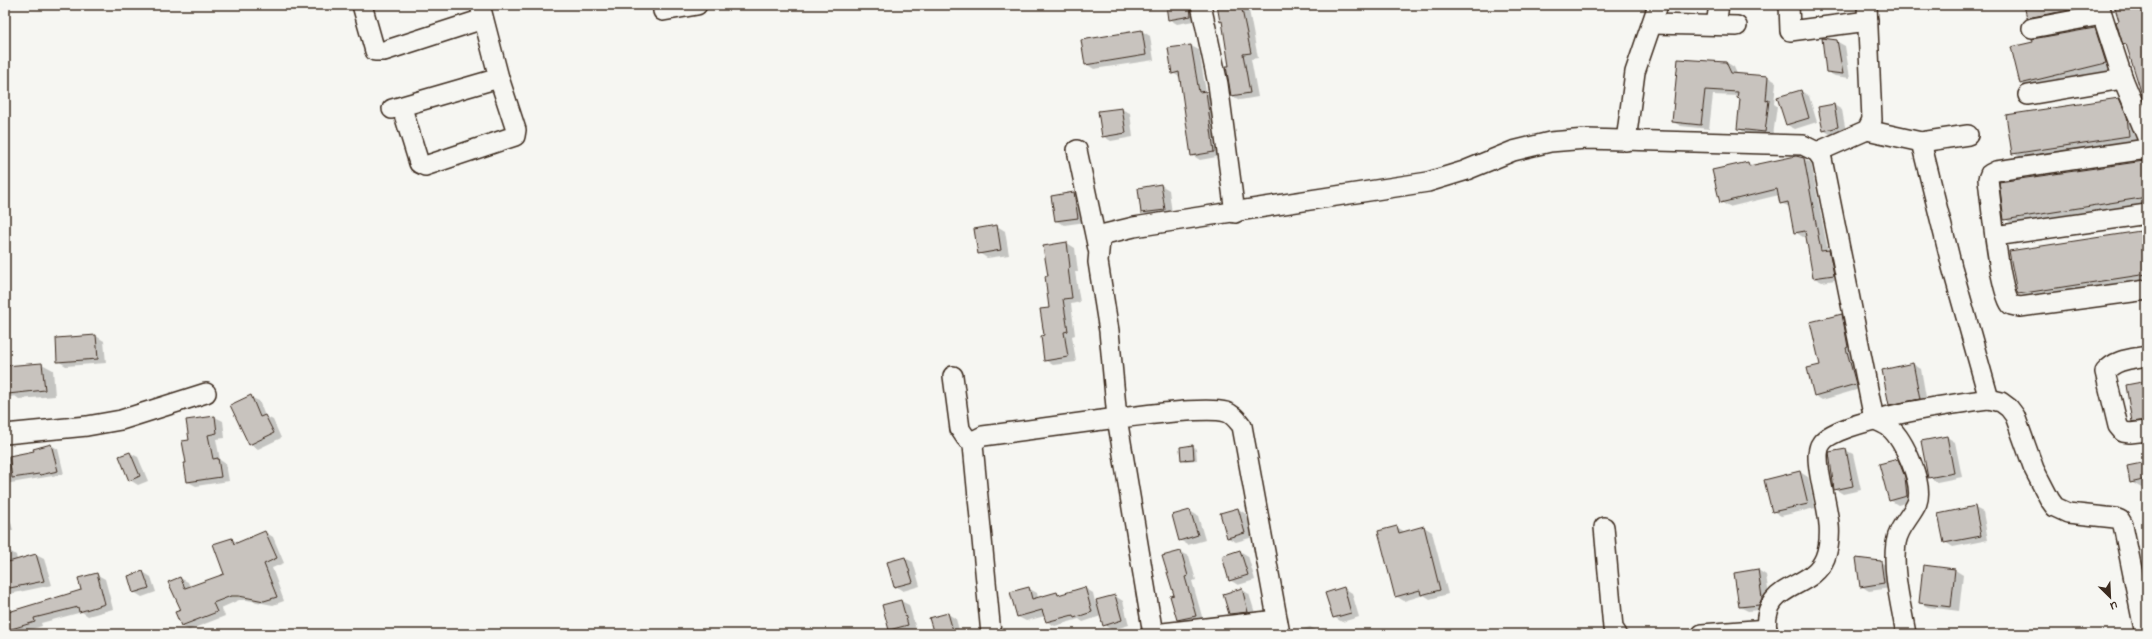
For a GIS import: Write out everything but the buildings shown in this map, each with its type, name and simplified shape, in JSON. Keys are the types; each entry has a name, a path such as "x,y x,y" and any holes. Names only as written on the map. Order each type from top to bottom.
{"street":[{"path":"362,5 375,51 384,51 482,12 499,78 516,130 515,136 425,166 419,163 397,109 499,78"},
{"path":"663,11 697,5"},
{"path":"1201,5 1218,84 1235,213"},
{"path":"1618,140 1635,72 1658,5"},
{"path":"1716,25 1719,5"},
{"path":"1789,5 1790,31 1867,13 1872,120 1866,130 1817,152"},
{"path":"2032,28 2100,10 2123,79 2147,137"},
{"path":"1652,24 1737,26"},
{"path":"2028,96 2123,79"},
{"path":"1866,130 1921,142 1968,135"},
{"path":"1098,249 1102,237 1116,230 1235,213 1428,182 1464,171 1513,152 1550,142 1586,139 1803,145 1817,152 1822,160 1874,419"},
{"path":"1921,142 1952,267 1989,399"},
{"path":"2147,149 1996,171 1990,174 1988,179 2006,294 2011,305 2020,307 2147,290"},
{"path":"991,634 972,448 974,442 983,436 1117,418 1204,410 1224,411 1236,419 1242,426 1279,627 1153,634 1117,418 1109,330 1098,262 1098,249 1077,150"},
{"path":"1996,236 2147,214"},
{"path":"2147,356 2119,361 2111,365 2105,372 2118,426 2123,432 2130,433 2147,430"},
{"path":"953,376 960,429 966,438 974,442"},
{"path":"5,434 87,426 121,420 206,393"},
{"path":"1702,634 1767,632 1769,606 1774,599 1811,575 1819,568 1825,558 1828,545 1828,512 1818,455 1821,443 1830,436 1874,419 1989,399 2001,402 2009,408 2015,416 2034,469 2055,507 2068,513 2115,518 2120,520 2131,560 2145,634"},
{"path":"1874,419 1889,427 1902,443 1918,486 1919,496 1916,504 1899,532 1896,543 1896,571 1906,634"},
{"path":"1604,528 1614,628 1617,634"}]}
